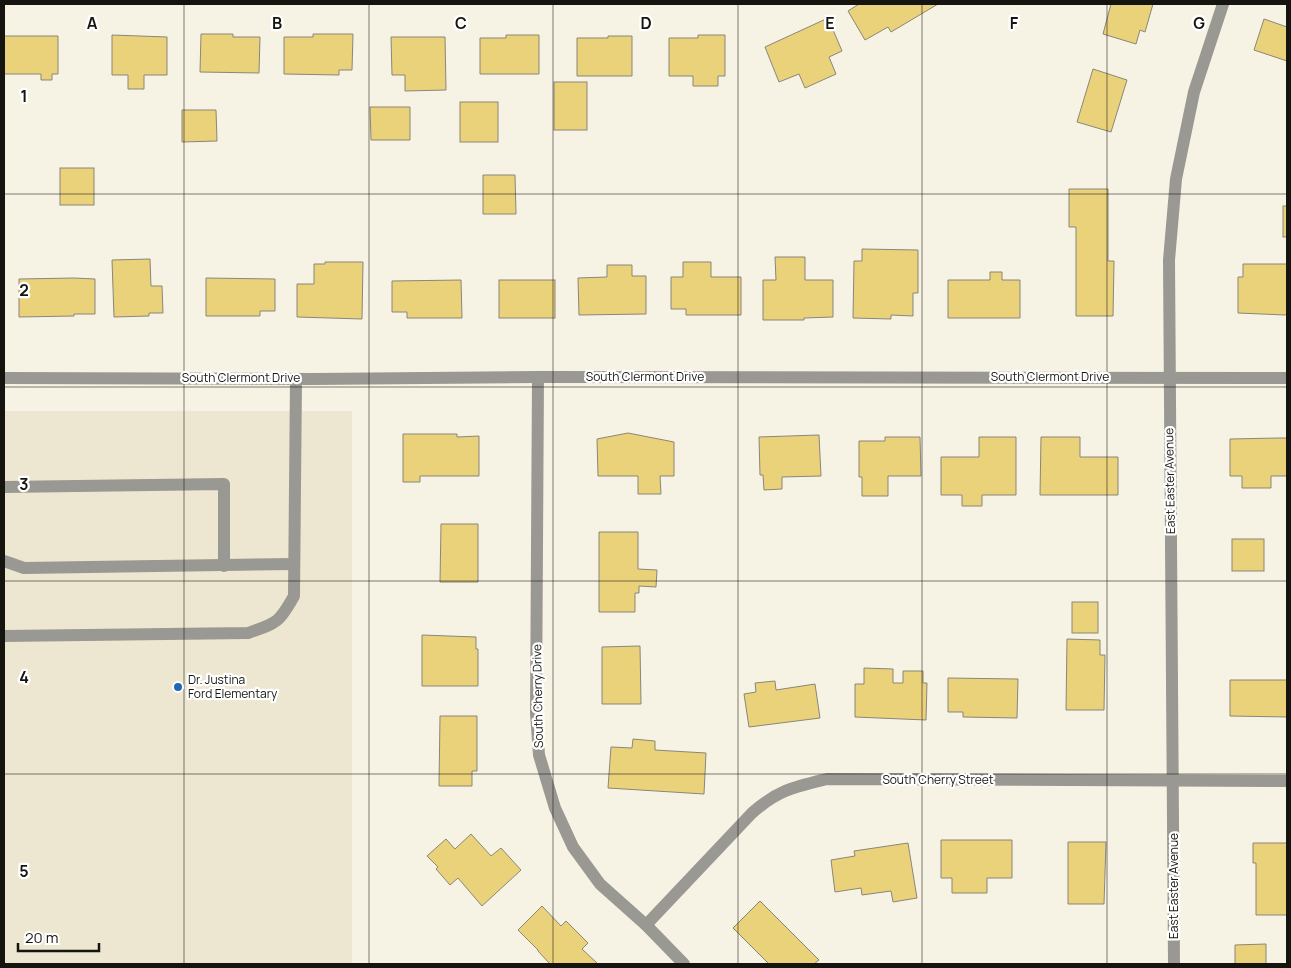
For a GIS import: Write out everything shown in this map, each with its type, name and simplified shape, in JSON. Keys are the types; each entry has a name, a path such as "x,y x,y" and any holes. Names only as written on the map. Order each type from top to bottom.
{"street":[{"name":"East Easter Avenue","path":"1174,964 1169,260 1176,178 1194,92 1223,4"},
{"name":"South Cherry Drive","path":"538,377 536,713 539,755 555,808 573,847 600,884 646,925 684,964"},
{"name":"South Clermont Drive","path":"4,378 1287,378"},
{"path":"4,636 248,633 270,626 282,617 294,596 296,378"},
{"path":"4,487 224,484 224,566"},
{"path":"4,561 24,568 294,564"},
{"name":"South Cherry Street","path":"646,925 752,813 766,801 788,789 827,779 1287,781"}],"shaded area":[{"name":"Dr. Justina Ford Elementary","path":"4,411 352,411 352,964 4,964"}],"building":[{"path":"859,4 938,4 891,32 888,27 865,40 848,11"},
{"path":"1111,4 1153,4 1145,32 1140,30 1136,44 1103,34"},
{"path":"828,18 842,51 829,57 836,74 805,88 799,74 779,82 765,47"},
{"path":"1264,19 1287,27 1287,61 1254,50"},
{"path":"201,34 233,34 233,37 260,37 259,73 200,72"},
{"path":"313,34 353,34 352,70 339,70 339,75 284,74 284,37 313,37"},
{"path":"112,35 167,37 167,75 144,75 144,89 128,89 128,75 112,75"},
{"path":"506,35 539,35 539,74 480,74 480,38 506,38"},
{"path":"698,35 725,35 725,76 718,76 718,86 693,86 693,76 669,76 669,38 698,38"},
{"path":"4,36 58,36 58,74 52,74 52,80 41,80 41,74 4,74"},
{"path":"608,36 632,36 632,76 577,76 577,38 608,38"},
{"path":"391,37 445,37 446,90 405,91 405,75 392,75"},
{"path":"1093,69 1127,80 1111,132 1077,122"},
{"path":"554,82 587,82 587,130 554,130"},
{"path":"460,102 498,102 498,142 460,142"},
{"path":"370,107 410,107 410,140 371,140"},
{"path":"182,110 216,110 217,141 182,142"},
{"path":"60,168 94,168 94,205 60,205"},
{"path":"483,175 515,175 516,214 483,214"},
{"path":"1069,189 1108,189 1108,261 1114,261 1113,316 1076,316 1076,227 1069,227"},
{"path":"1283,206 1287,206 1287,237 1283,237"},
{"path":"862,249 918,250 918,293 913,293 913,316 891,315 891,319 853,318 854,261 862,261"},
{"path":"775,257 805,257 805,280 833,280 833,317 804,318 804,320 763,320 763,280 776,280"},
{"path":"150,259 151,286 162,286 163,313 149,313 149,316 114,317 112,260"},
{"path":"325,262 363,262 362,319 297,317 297,284 314,284 314,264 325,264"},
{"path":"683,262 711,262 711,277 741,277 741,315 686,315 686,309 671,309 671,277 683,277"},
{"path":"1243,264 1287,264 1287,314 1238,313 1238,277 1243,277"},
{"path":"607,265 632,265 632,276 646,276 646,314 579,315 578,278 607,277"},
{"path":"990,272 1002,272 1002,280 1020,280 1020,318 948,318 948,280 990,280"},
{"path":"206,278 275,279 275,311 260,311 260,316 206,316"},
{"path":"19,279 95,279 95,314 19,317"},
{"path":"461,280 462,318 407,318 407,312 392,312 392,281"},
{"path":"499,280 555,280 555,318 499,318"},
{"path":"628,433 674,442 674,476 660,476 661,494 638,494 638,476 598,476 597,439"},
{"path":"403,434 457,434 457,437 479,436 479,476 420,476 420,482 403,482"},
{"path":"819,435 821,476 782,477 782,489 764,490 763,475 760,475 759,437"},
{"path":"885,437 920,437 921,476 888,476 888,496 862,496 862,477 859,477 859,441 885,441"},
{"path":"979,437 1016,437 1016,495 982,495 982,506 962,506 962,495 941,495 941,457 979,457"},
{"path":"1041,437 1080,437 1080,457 1118,457 1118,495 1040,495"},
{"path":"1287,438 1287,476 1271,476 1271,488 1242,488 1242,476 1230,476 1230,439"},
{"path":"441,524 478,524 478,582 440,582"},
{"path":"599,532 638,532 638,569 657,570 656,587 639,586 639,593 635,593 635,612 599,612"},
{"path":"1232,539 1264,539 1264,571 1232,571"},
{"path":"1072,602 1098,602 1098,633 1072,633"},
{"path":"422,635 476,637 476,649 478,649 478,686 422,686"},
{"path":"1067,639 1100,640 1100,655 1105,655 1104,710 1066,710"},
{"path":"640,646 641,704 602,704 602,647"},
{"path":"864,668 893,669 893,683 903,683 903,671 923,671 923,683 927,683 926,720 855,717 855,684 864,684"},
{"path":"948,678 1018,679 1017,718 963,717 963,712 948,712"},
{"path":"1230,680 1287,680 1287,717 1230,716"},
{"path":"775,681 776,690 815,684 820,718 749,727 744,694 756,692 755,683"},
{"path":"440,716 477,716 477,771 472,771 472,786 439,786"},
{"path":"633,739 655,741 655,750 706,753 704,794 608,788 611,747 632,748"},
{"path":"471,834 491,856 501,848 521,870 482,906 458,878 450,885 436,869 438,867 427,856 446,839 455,849"},
{"path":"941,840 1012,840 1012,878 987,878 987,893 952,893 952,878 941,878"},
{"path":"1068,842 1106,842 1104,904 1068,904"},
{"path":"908,843 917,898 893,902 891,891 862,895 861,888 835,892 831,860 855,856 854,851"},
{"path":"1253,843 1287,843 1287,915 1256,915 1256,863 1253,863"},
{"path":"760,901 819,960 814,964 769,964 733,928"},
{"path":"542,906 561,926 566,921 588,943 582,949 598,964 550,964 518,930"},
{"path":"1266,944 1266,964 1235,964 1235,945"}],"place":[{"name":"Dr. Justina Ford Elementary","path":"178,687"}]}
